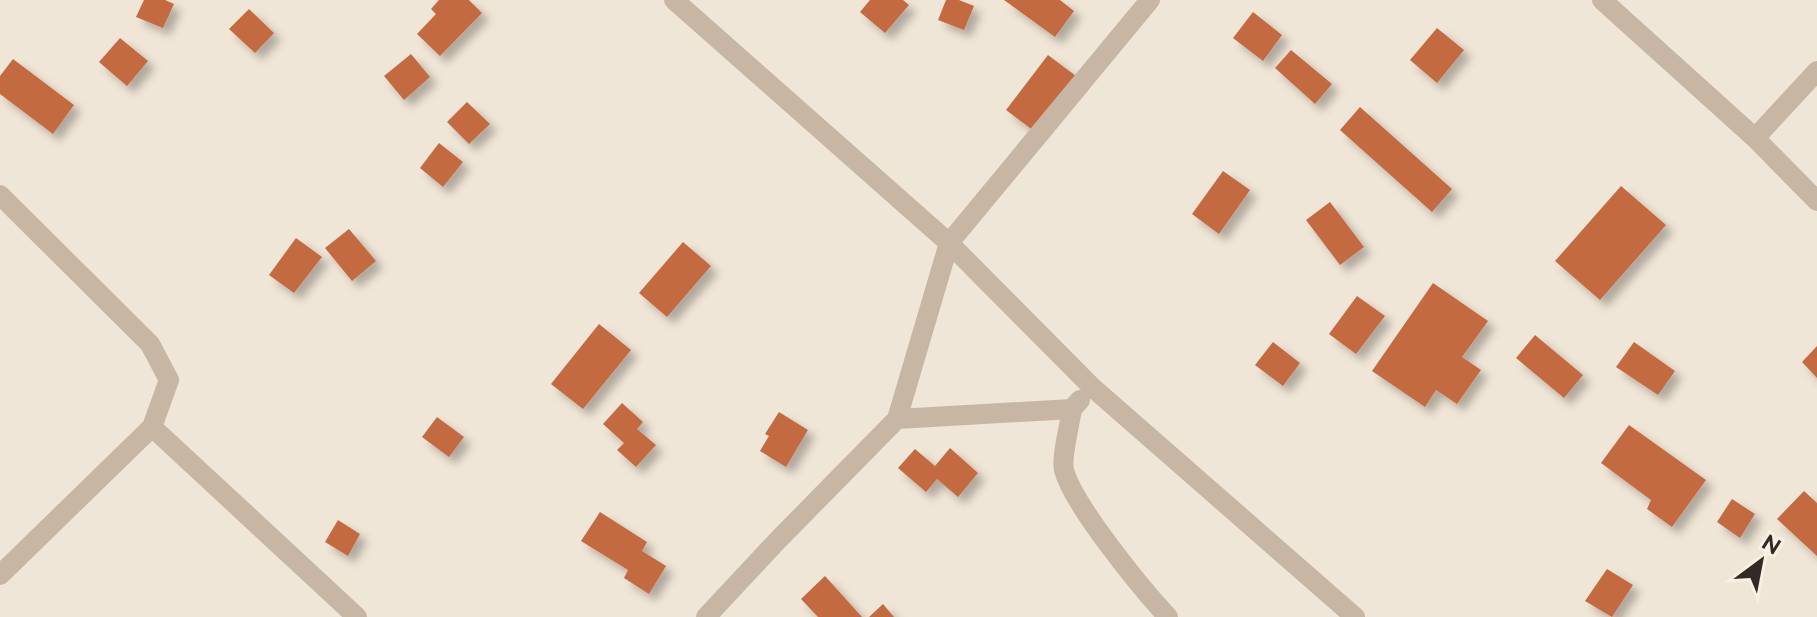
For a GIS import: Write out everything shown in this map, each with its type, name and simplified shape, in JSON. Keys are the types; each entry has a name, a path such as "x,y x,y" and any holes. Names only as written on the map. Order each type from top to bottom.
{"street":[{"path":"674,0 949,243 1092,387 1355,617"},
{"path":"706,617 897,419 949,243 1150,0"},
{"path":"1602,0 1755,138 1817,201"},
{"path":"1755,138 1817,71"},
{"path":"0,195 150,344 169,380 152,427 0,575"},
{"path":"1092,387 1072,409 1063,469 1079,501 1147,595 1168,617"},
{"path":"897,419 1072,409"},
{"path":"152,427 357,617"}],"building":[{"path":"144,0 165,0 174,4 163,28 136,17"},
{"path":"439,0 469,0 482,13 440,56 417,34 436,14 431,9"},
{"path":"870,0 903,0 909,5 885,33 860,12"},
{"path":"946,0 959,0 974,6 964,30 938,20"},
{"path":"1004,0 1060,0 1074,11 1055,37"},
{"path":"249,9 274,33 255,53 229,29"},
{"path":"1253,12 1282,35 1263,61 1233,38"},
{"path":"1437,28 1464,50 1437,83 1410,60"},
{"path":"120,38 148,61 127,86 99,62"},
{"path":"1291,50 1332,84 1315,104 1275,68"},
{"path":"411,54 430,77 404,100 384,76"},
{"path":"1048,55 1076,76 1034,131 1006,110"},
{"path":"13,59 74,105 53,134 0,94 0,76"},
{"path":"467,102 490,124 469,144 447,122"},
{"path":"1360,107 1452,189 1432,212 1340,130"},
{"path":"439,143 463,162 443,187 420,168"},
{"path":"1223,171 1250,190 1219,234 1192,214"},
{"path":"1621,186 1666,225 1600,300 1555,261"},
{"path":"1330,202 1364,247 1340,265 1306,220"},
{"path":"349,229 376,261 352,281 325,248"},
{"path":"296,238 322,257 294,293 269,275"},
{"path":"683,242 711,266 667,317 639,293"},
{"path":"1433,283 1488,321 1462,357 1481,370 1457,404 1436,390 1425,407 1372,371"},
{"path":"1357,296 1385,316 1356,354 1329,334"},
{"path":"599,324 631,350 583,409 551,384"},
{"path":"1535,335 1583,375 1564,398 1516,358"},
{"path":"1273,342 1300,363 1283,386 1255,365"},
{"path":"1634,342 1675,371 1658,395 1616,367"},
{"path":"1817,346 1817,378 1802,362"},
{"path":"622,403 643,422 637,429 656,445 636,467 617,450 624,443 603,424"},
{"path":"779,412 808,430 786,467 760,451 769,436 765,434"},
{"path":"437,417 464,437 449,457 422,437"},
{"path":"1629,425 1706,480 1672,527 1647,509 1651,500 1601,463"},
{"path":"950,448 978,473 958,497 937,479 926,492 898,468 915,449 935,466"},
{"path":"1804,491 1817,503 1817,556 1777,519"},
{"path":"1732,499 1755,514 1740,538 1717,522"},
{"path":"600,512 647,542 642,551 666,566 649,594 624,578 628,570 581,541"},
{"path":"338,520 360,534 348,556 325,542"},
{"path":"1607,569 1633,585 1612,617 1585,601"},
{"path":"825,576 862,617 818,617 801,599"},
{"path":"883,604 894,617 869,617"}]}
